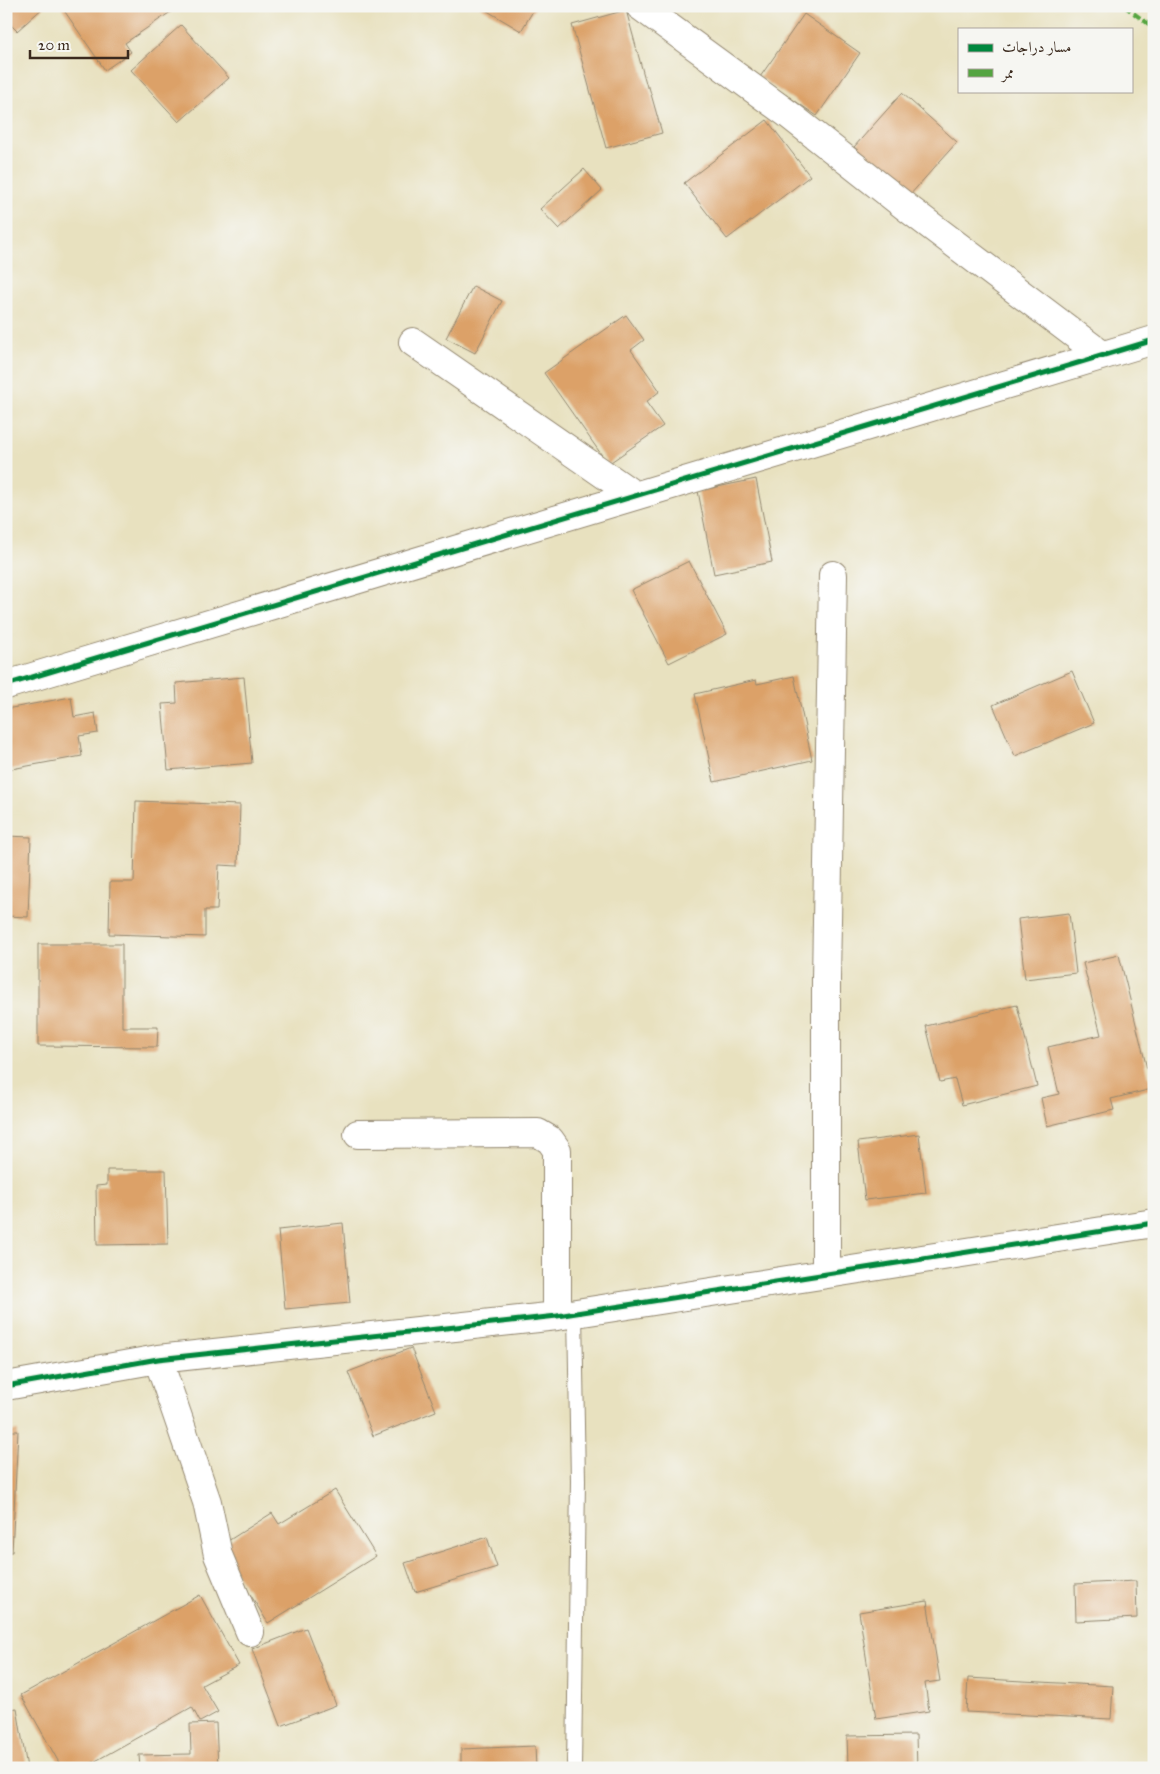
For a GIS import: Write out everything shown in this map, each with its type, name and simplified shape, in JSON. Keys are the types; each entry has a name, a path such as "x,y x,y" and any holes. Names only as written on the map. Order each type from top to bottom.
{"street":[{"path":"640,6 788,114 906,207 1102,355"},
{"path":"6,686 634,495 1154,340"},
{"path":"413,342 634,495"},
{"path":"826,1274 826,979 833,575"},
{"path":"358,1134 538,1133 550,1140 556,1150 566,1314"},
{"path":"6,1386 158,1359 566,1314 1154,1223"},
{"path":"158,1359 207,1502 218,1555 250,1632"}],"lane":[{"path":"566,1314 578,1481 574,1768"}],"building":[{"path":"6,6 45,6 17,31 6,20"},
{"path":"61,6 168,6 172,11 125,43 131,52 105,70"},
{"path":"479,6 536,6 521,31"},
{"path":"626,10 662,133 606,148 572,25"},
{"path":"804,14 860,53 817,116 760,77"},
{"path":"181,25 229,78 179,122 131,70"},
{"path":"902,93 957,142 909,196 854,147"},
{"path":"767,120 810,176 727,239 684,183"},
{"path":"584,169 602,190 559,229 540,209"},
{"path":"473,286 502,301 475,353 446,338"},
{"path":"626,315 644,340 631,350 660,391 646,402 663,426 608,464 544,373"},
{"path":"756,479 772,562 714,574 698,491"},
{"path":"689,561 727,634 669,663 631,590"},
{"path":"1072,671 1094,723 1015,756 993,705"},
{"path":"794,676 812,760 714,782 695,694 756,680 757,684"},
{"path":"244,677 252,763 168,770 162,704 177,703 176,683"},
{"path":"71,697 74,717 95,713 98,733 79,736 82,756 6,770 6,709"},
{"path":"136,801 240,805 238,866 219,865 217,910 205,910 205,937 109,934 110,882 134,882"},
{"path":"6,836 31,837 28,917 6,916"},
{"path":"1069,913 1076,973 1025,979 1018,919"},
{"path":"38,944 122,944 122,1027 158,1027 157,1047 38,1046"},
{"path":"1119,955 1152,1089 1111,1099 1114,1110 1047,1126 1041,1098 1059,1094 1048,1047 1101,1035 1083,963"},
{"path":"1017,1005 1037,1086 962,1105 955,1079 940,1082 926,1026"},
{"path":"919,1134 926,1193 865,1200 858,1142"},
{"path":"107,1170 166,1170 168,1244 97,1245 96,1186 107,1185"},
{"path":"343,1223 350,1303 285,1309 278,1230"},
{"path":"411,1348 436,1411 373,1436 348,1372"},
{"path":"6,1431 18,1431 12,1552 6,1552"},
{"path":"335,1490 376,1556 268,1623 220,1546 272,1513 279,1524"},
{"path":"487,1537 497,1567 415,1592 405,1563"},
{"path":"1136,1581 1137,1618 1076,1621 1075,1584"},
{"path":"200,1595 239,1665 202,1685 218,1712 200,1722 192,1707 83,1768 62,1768 21,1695"},
{"path":"927,1601 940,1681 925,1683 929,1711 876,1719 859,1612"},
{"path":"306,1628 336,1705 281,1726 252,1649"},
{"path":"968,1678 1113,1686 1111,1719 966,1712"},
{"path":"17,1708 27,1768 6,1768 6,1710"},
{"path":"216,1723 218,1768 140,1768 139,1755 191,1754 190,1724"},
{"path":"916,1735 917,1768 848,1768 847,1736"},
{"path":"535,1746 536,1768 461,1768 461,1749"}],"marked path":[{"path":"1124,6 1150,25"},
{"path":"1152,1768 1154,1693"}],"cycle path":[{"path":"6,685 1154,340"},
{"path":"6,1386 158,1359 557,1316 1154,1223"}]}
